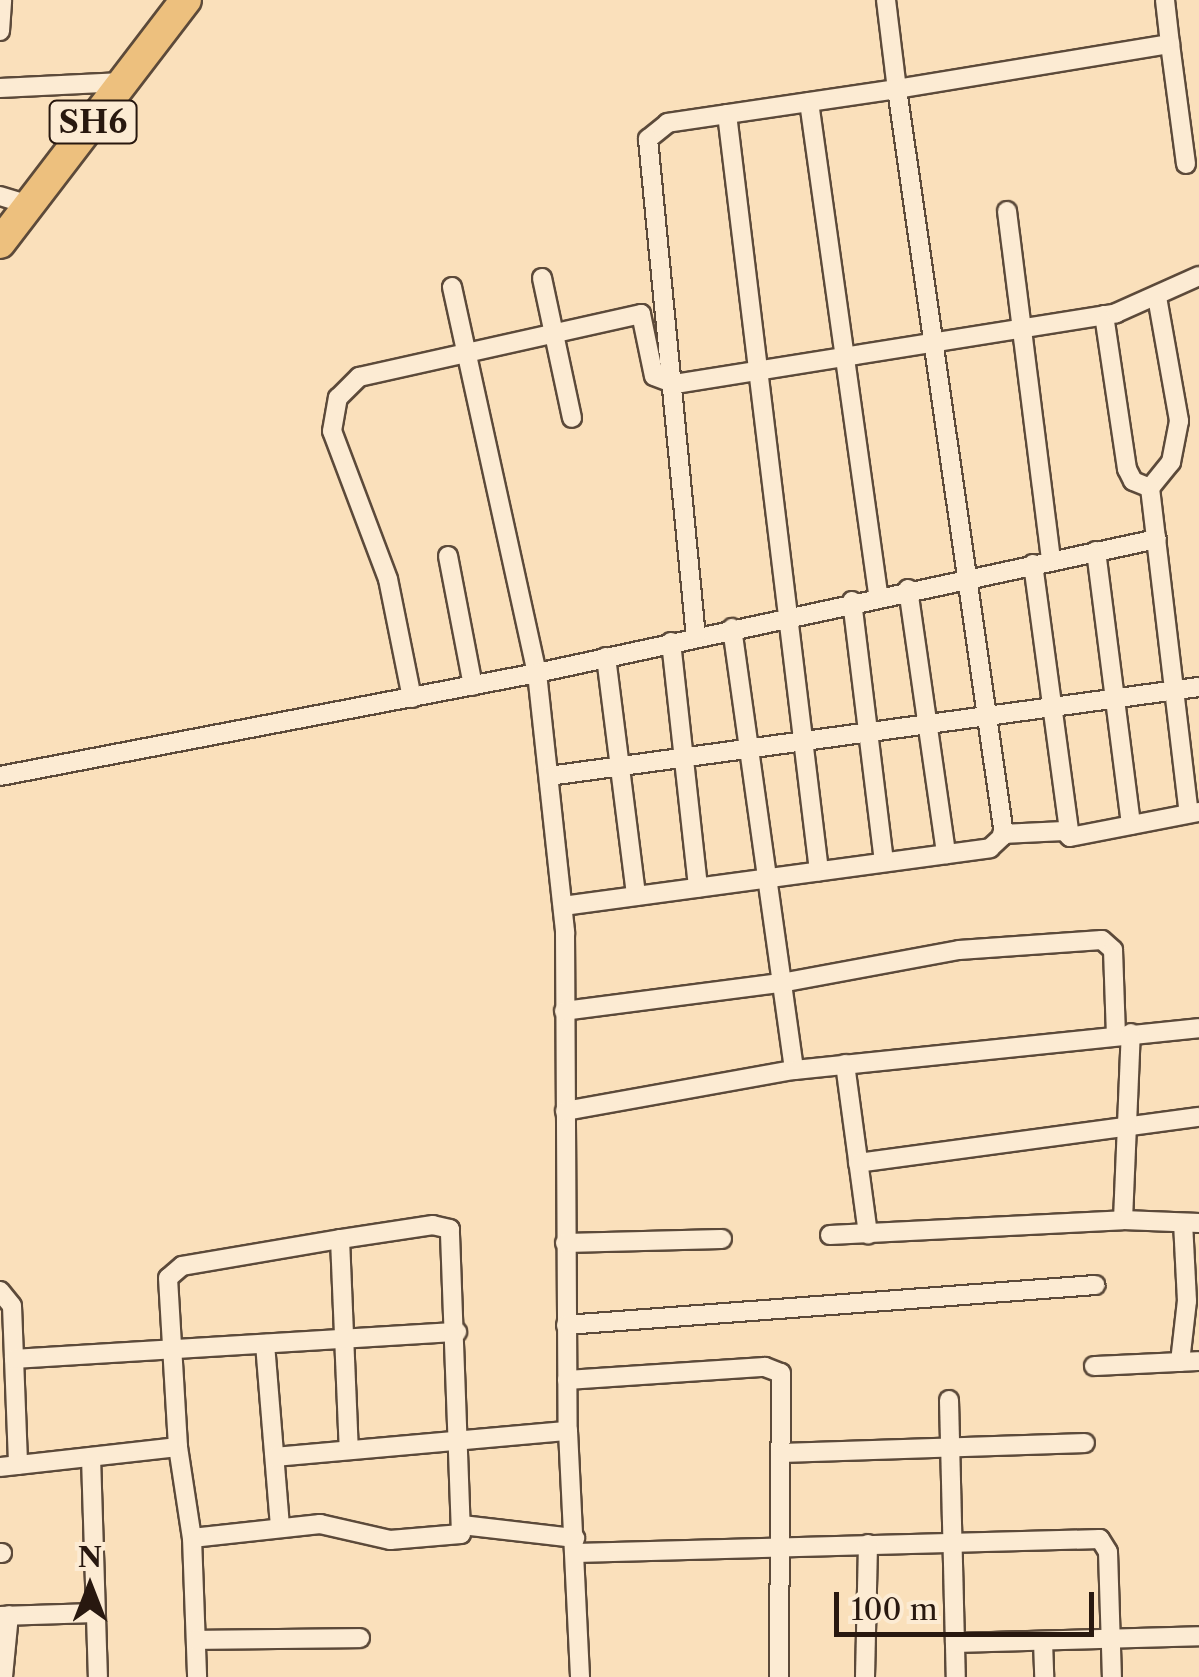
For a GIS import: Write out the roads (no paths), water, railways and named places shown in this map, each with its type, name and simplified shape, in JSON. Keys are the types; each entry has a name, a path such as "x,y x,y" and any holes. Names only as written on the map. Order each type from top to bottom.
{"main road":[{"name":"SH6","path":"0,243 186,0"}],"street":[{"path":"0,31 2,0"},
{"path":"886,0 1003,835"},
{"path":"1165,0 1186,164"},
{"path":"696,636 675,384 648,139 658,125 1170,44"},
{"path":"0,88 124,82"},
{"path":"809,102 878,596"},
{"path":"727,114 791,615 819,872"},
{"path":"0,196 30,205"},
{"path":"1007,211 1022,330 1053,708 1070,837"},
{"path":"412,698 388,579 334,444 333,416 346,386 358,377 641,314 651,368 661,382 675,384 1104,316 1157,297 1199,276"},
{"path":"542,278 572,418"},
{"path":"452,287 537,673 563,906 568,1431 580,1677"},
{"path":"1070,837 1194,813 1150,488 1171,462 1178,441 1177,393 1157,297"},
{"path":"1104,316 1127,469 1133,481 1150,488"},
{"path":"0,776 537,673 966,576 1157,539"},
{"path":"1096,551 1130,825"},
{"path":"448,556 473,686"},
{"path":"908,589 946,854"},
{"path":"852,602 884,862"},
{"path":"732,628 746,752 794,1070"},
{"path":"671,642 698,888"},
{"path":"606,657 636,896"},
{"path":"549,776 929,728 1199,687"},
{"path":"563,906 990,848 1003,835 1064,831 1070,837"},
{"path":"564,1011 781,983 958,950 1102,940 1113,950 1123,1033 1127,1127 1123,1220"},
{"path":"564,1112 794,1070 1199,1028"},
{"path":"845,1064 868,1234"},
{"path":"858,1163 1199,1116"},
{"path":"830,1235 1123,1220 1191,1223 1190,1361 1094,1366"},
{"path":"192,1538 280,1527 336,1526 390,1540 454,1538 462,1526 462,1440 450,1229 432,1225 340,1238 173,1270 167,1290 178,1447 192,1538 197,1677"},
{"path":"340,1238 349,1450"},
{"path":"565,1242 722,1240"},
{"path":"566,1326 1095,1286"},
{"path":"0,1290 12,1306 9,1466 178,1447"},
{"path":"14,1359 457,1332"},
{"path":"265,1344 280,1527"},
{"path":"567,1380 775,1368 783,1382 779,1677"},
{"path":"949,1400 956,1677"},
{"path":"274,1457 568,1431"},
{"path":"782,1453 1085,1443"},
{"path":"91,1457 98,1677"},
{"path":"462,1526 575,1545 782,1546 1100,1539 1108,1552 1112,1677"},
{"path":"866,1677 868,1544"},
{"path":"3,1677 5,1615 95,1613"},
{"path":"955,1644 1199,1636"},
{"path":"196,1640 360,1638"},
{"path":"1043,1641 1044,1677"}]}
